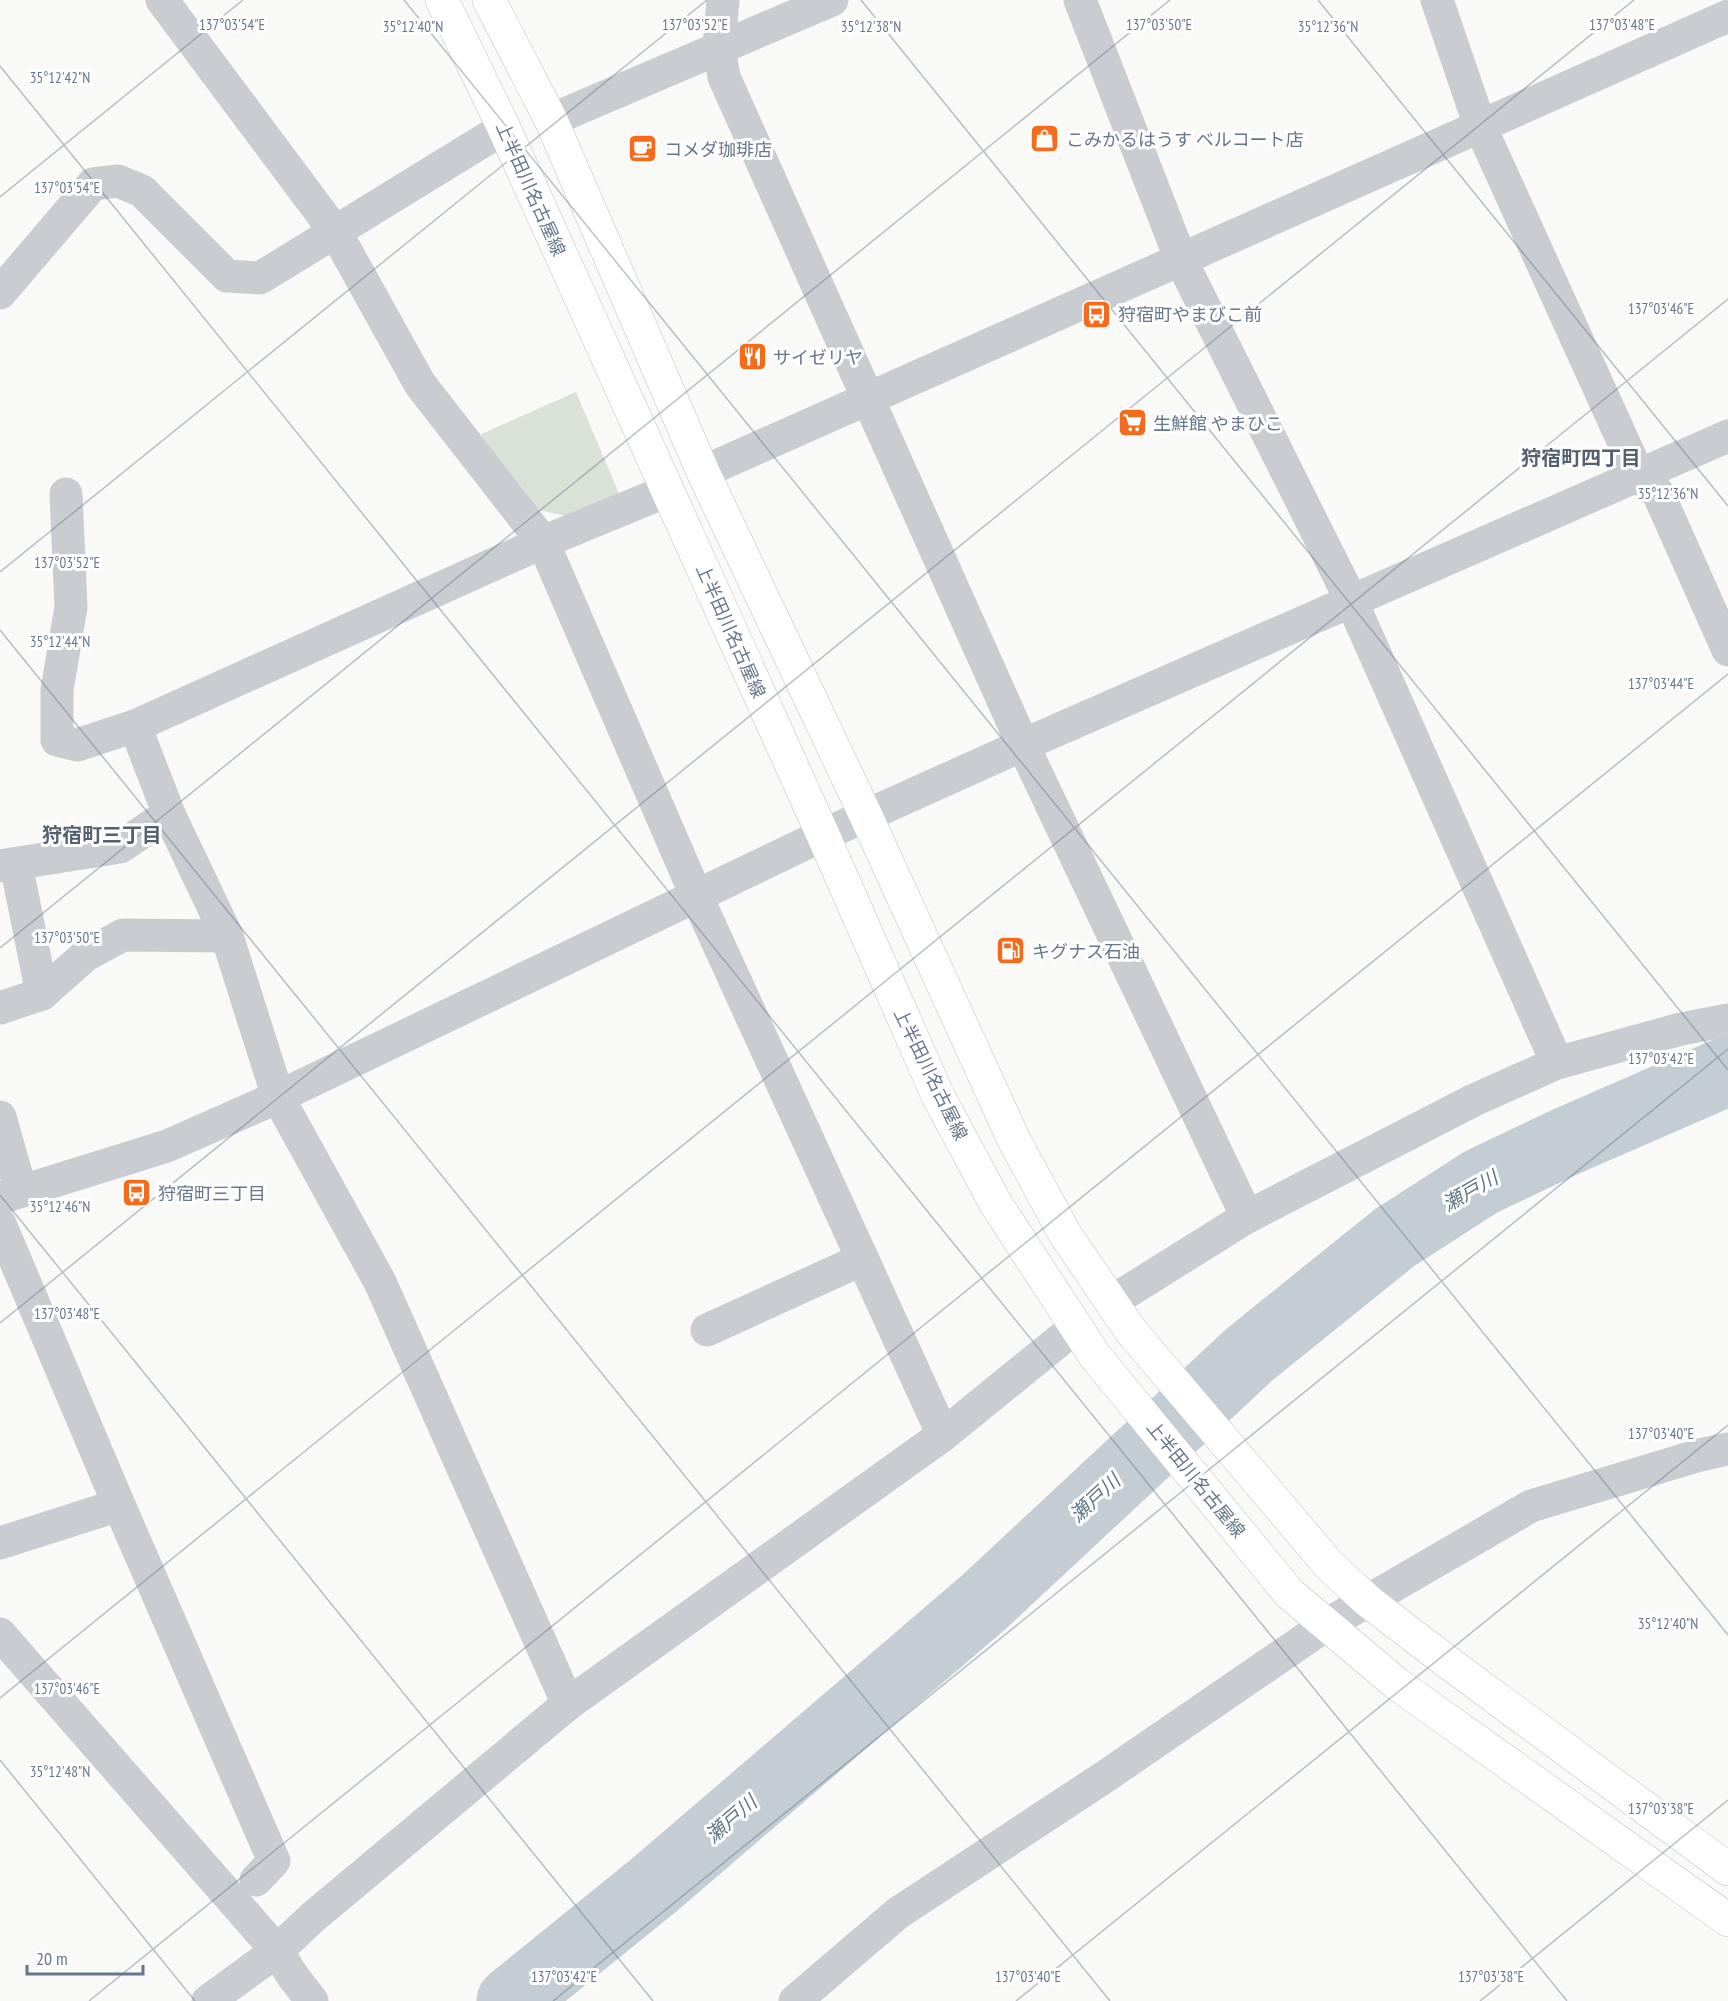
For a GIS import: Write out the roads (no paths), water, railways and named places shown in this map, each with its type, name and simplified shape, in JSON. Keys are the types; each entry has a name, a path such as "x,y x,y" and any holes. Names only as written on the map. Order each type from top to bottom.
{"main road":[{"name":"上半田川名古屋線","path":"442,0 504,128 823,835 938,1096 996,1204 1095,1356 1289,1593 1397,1684 1728,1920"},
{"path":"489,0 551,120 703,472 866,816 1014,1140 1065,1234 1131,1331 1330,1566 1368,1601 1554,1743 1728,1869"}],"street":[{"path":"162,0 336,233 420,384 543,542 696,895 943,1435"},
{"path":"723,0 719,48 724,76 1023,745 1247,1216"},
{"path":"551,120 832,0"},
{"path":"1080,0 1181,260 1351,600 1557,1063"},
{"path":"1437,0 1480,126 1640,476 1658,493 1728,650"},
{"path":"703,472 1728,16"},
{"path":"0,292 93,184 118,181 142,191 226,276 260,278 504,128"},
{"path":"0,1116 11,1195 166,1146 278,1097 823,835 1351,600 1728,436"},
{"path":"66,494 70,608 57,690 57,740 77,746 135,726 543,542 667,491"},
{"path":"135,726 169,814 226,936 278,1097 380,1282 568,1704"},
{"path":"42,994 8,865 120,847 169,814"},
{"path":"0,1008 42,994 86,955 123,935 226,936"},
{"path":"1111,1302 1247,1216 1474,1100 1557,1063 1681,1029 1728,1020"},
{"path":"0,1224 274,1861 256,1880"},
{"path":"707,1330 863,1259"},
{"path":"208,2001 284,1963 313,1917 568,1704 943,1435 1076,1327"},
{"path":"795,2001 898,1913 1106,1776 1326,1625 1531,1506 1714,1452 1728,1474"},
{"path":"0,1543 119,1504"},
{"path":"0,1634 284,1963 312,2001"}],"waterway":[{"name":"瀬戸川","path":"511,2001 653,1886 984,1602 1249,1355 1394,1238 1481,1182 1565,1142 1728,1071"}],"place":[{"name":"こみかるはうす ベルコート店","path":"1045,139"},
{"name":"コメダ珈琲店","path":"643,149"},
{"name":"狩宿町やまびこ前","path":"1097,314"},
{"name":"サイゼリヤ","path":"752,357"},
{"name":"生鮮館 やまひこ","path":"1132,423"},
{"name":"キグナス石油","path":"1011,951"},
{"name":"狩宿町三丁目","path":"137,1193"}],"district":[{"name":"狩宿町四丁目","path":"1581,458"},
{"name":"狩宿町三丁目","path":"102,835"}]}
